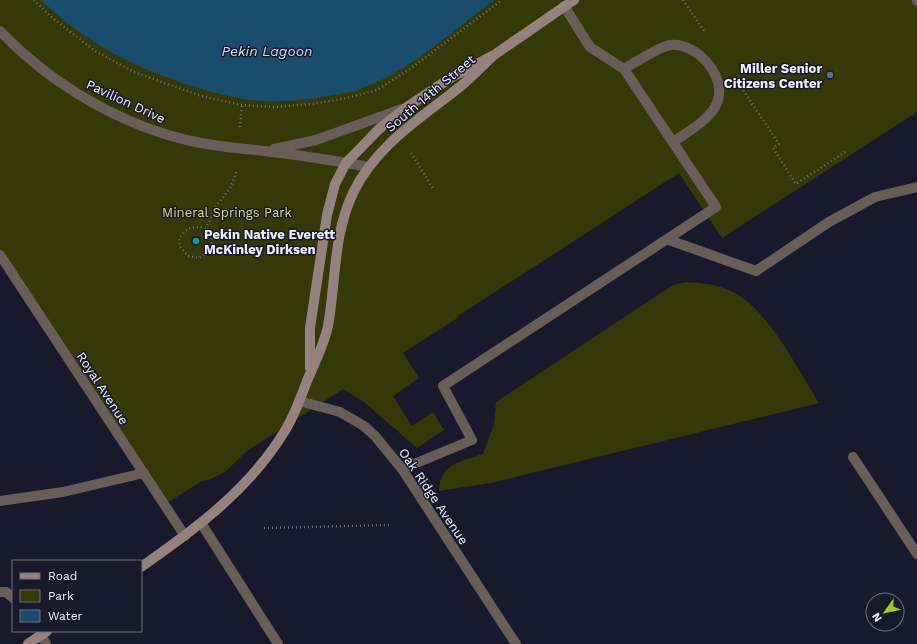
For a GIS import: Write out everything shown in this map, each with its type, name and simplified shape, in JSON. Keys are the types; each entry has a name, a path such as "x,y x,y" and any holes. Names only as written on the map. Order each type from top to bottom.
{"main road":[{"name":"South 14th Street","path":"310,374 310,328 327,215 335,184 346,163 379,129 407,107 452,77 494,55 574,0"},
{"name":"South 14th Street","path":"142,566 185,536 222,506 261,466 286,428 299,401 328,328 339,234 353,193 368,167 414,120 461,86 494,55"},
{"path":"28,644 43,635"}],"street":[{"path":"402,469 472,440 443,386 669,240 716,207 624,69 590,47 564,6"},
{"name":"Pavilion Drive","path":"0,31 40,66 69,88 100,106 160,133 195,142 368,167"},
{"path":"624,69 669,45 685,46 703,57 714,70 719,91 716,106 707,117 673,142"},
{"name":"Pavilion Drive","path":"260,151 284,148 316,140 407,107"},
{"path":"669,240 756,271 829,222 875,197 917,187"},
{"name":"Royal Avenue","path":"0,255 185,536"},
{"name":"Oak Ridge Avenue","path":"299,401 340,412 364,426 375,436 402,469 516,644"},
{"path":"853,457 917,554"},
{"path":"0,501 63,492 144,473"},
{"path":"201,523 278,644"},
{"path":"0,592 6,592 12,597"}],"path":[{"path":"34,0 50,16 95,51 134,72 201,96 242,105 274,107 313,104 347,98 377,90 410,69 502,0"},
{"path":"683,0 705,33"},
{"path":"740,85 779,144 773,148 796,184 845,152"},
{"path":"240,130 242,105"},
{"path":"409,150 434,190"},
{"path":"206,228 217,205 231,187 237,174 237,164"},
{"path":"194,226 206,228 212,239 211,250 199,258 188,256 180,247 179,239 186,228 194,226"},
{"path":"264,528 389,525"}],"green space":[{"name":"Mineral Springs Park","path":"0,0 917,0 917,112 722,238 679,173 458,316 459,317 403,353 419,378 393,396 412,426 433,412 444,430 417,448 364,402 343,389 247,451 225,472 211,479 200,482 164,505 0,254"},
{"path":"686,282 709,284 720,287 731,291 744,299 757,311 781,341 819,403 491,483 439,491 440,482 447,469 460,462 483,454 494,424 496,402 673,285"}],"water":[{"name":"Pekin Lagoon","path":"41,0 494,0 428,51 393,74 374,84 355,91 312,99 271,101 245,99 220,94 174,80 132,63 94,42 75,29"}],"place":[{"name":"Miller Senior Citizens Center","path":"830,75"},
{"name":"Pekin Native Everett McKinley Dirksen","path":"196,241"}]}
